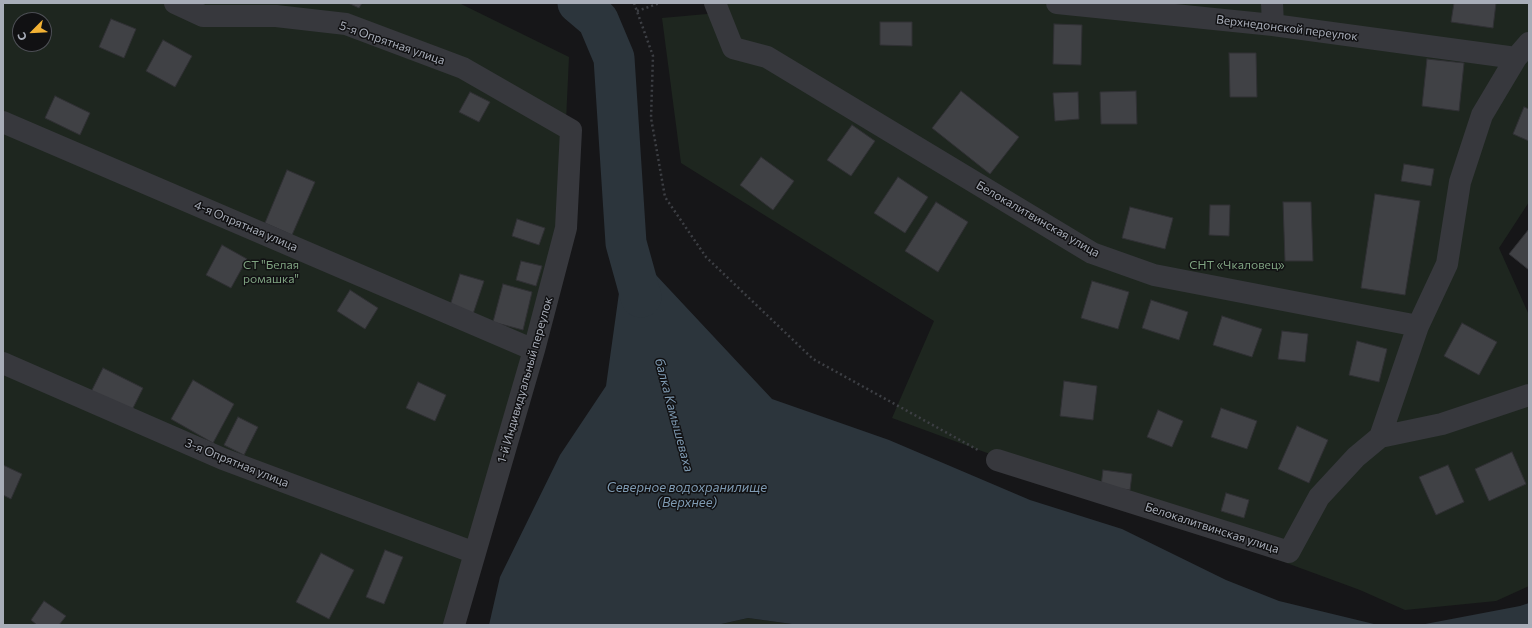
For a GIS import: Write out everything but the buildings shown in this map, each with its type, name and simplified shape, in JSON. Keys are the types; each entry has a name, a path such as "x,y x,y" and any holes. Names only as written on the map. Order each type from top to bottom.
{"street":[{"name":"5-я Опрятная улица","path":"175,3 204,16 276,16 346,24 463,68 571,130"},
{"name":"Белокалитвинская улица","path":"716,3 733,48 767,57 1092,253 1154,275 1418,326"},
{"name":"Верхнедонской переулок","path":"1057,3 1523,51"},
{"path":"1272,3 1273,25"},
{"path":"1380,437 1418,326 1447,264 1460,182 1482,114 1523,51"},
{"name":"4-я Опрятная улица","path":"3,122 534,350"},
{"name":"1-й Индивидуальный переулок","path":"454,625 534,350 566,228 571,130"},
{"name":"3-я Опрятная улица","path":"3,363 223,459 475,553"},
{"path":"1380,437 1442,424 1529,394"},
{"name":"Белокалитвинская улица","path":"997,460 1289,552 1319,497 1356,457 1380,437"}],"path":[{"path":"634,3 653,56 651,118 665,197 706,257 813,359 997,460"},
{"path":"637,11 660,3"}],"green space":[{"name":"СТ \"Белая ромашка\"","path":"3,3 459,3 569,57 561,228 445,625 3,625"},
{"name":"СНТ «Чкаловец»","path":"714,3 1529,3 1529,202 1499,248 1529,315 1529,586 1496,601 1405,610 1360,590 892,418 934,321 681,163 662,18 718,13"},
{"path":"748,618 799,625 717,625"}],"water":[{"name":"Северное водохранилище (Верхнее)","path":"626,243 772,399 889,440 1030,500 1122,529 1226,580 1279,601 1378,625 799,625 748,618 717,625 489,625 500,577 560,455 606,386"},
{"path":"1529,603 1529,625 1420,625 1520,606"}],"waterway":[{"name":"балка Камышеваха","path":"578,3 598,20 614,58 626,243 641,297"}]}
